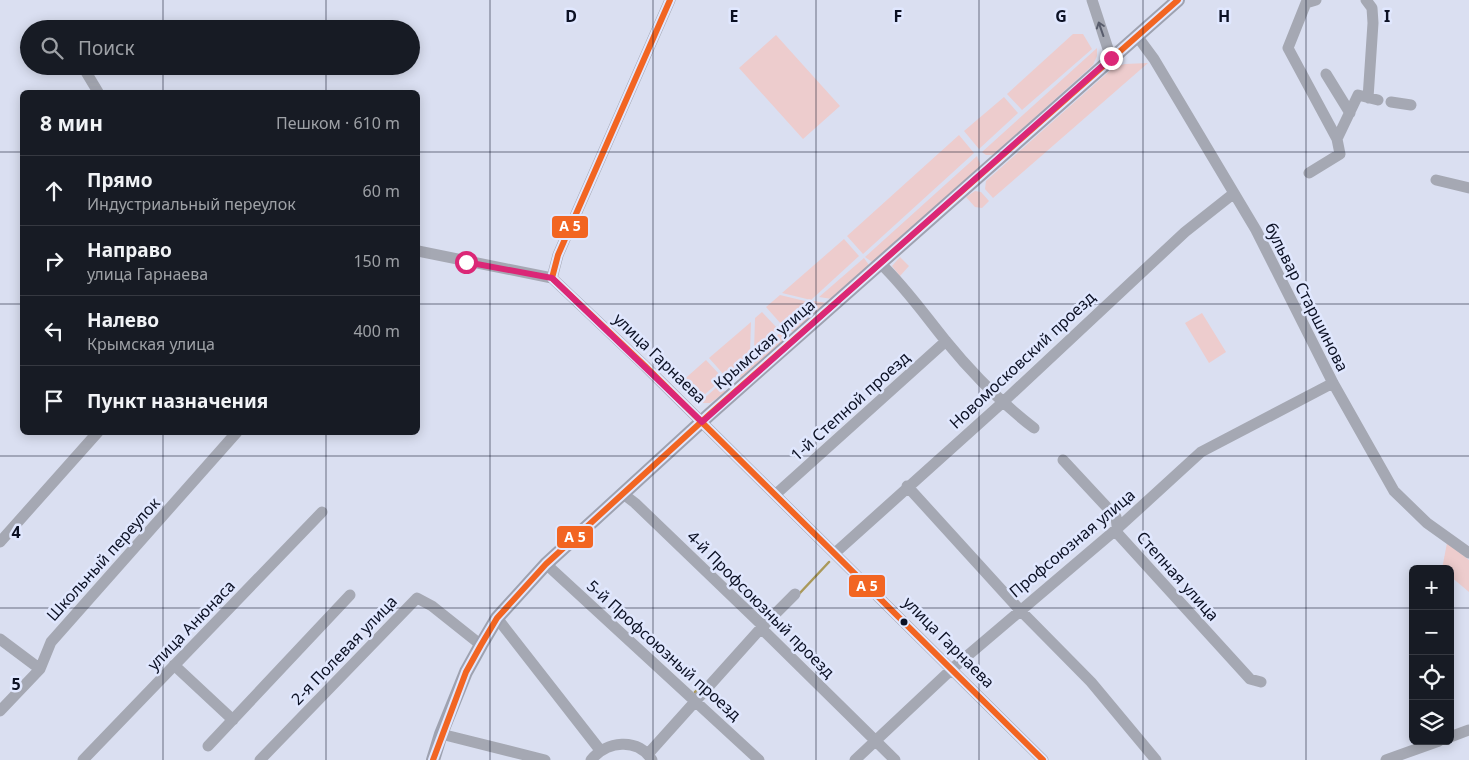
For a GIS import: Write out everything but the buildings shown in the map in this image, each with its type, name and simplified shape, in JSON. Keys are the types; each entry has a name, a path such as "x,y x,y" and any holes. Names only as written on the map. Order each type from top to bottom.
{"main road":[{"name":"Крымская улица","path":"433,760 441,734 466,672 497,618 546,564 622,492 1178,0"}],"street":[{"path":"420,251 552,278 558,255 670,0"},
{"path":"1092,0 1111,58"},
{"path":"1309,174 1340,154 1337,139 1288,48 1306,3 1316,0"},
{"path":"1337,139 1358,95 1373,99 1372,8 1366,0"},
{"name":"бульвар Старшинова","path":"1137,36 1154,59 1256,230 1333,383 1394,491 1427,523 1469,553"},
{"path":"1326,74 1350,113"},
{"path":"88,75 97,90"},
{"path":"1391,102 1411,105"},
{"path":"1436,180 1469,188"},
{"name":"Новомосковский проезд","path":"835,552 1002,403 1184,232 1233,194"},
{"path":"881,264 898,281 946,341 1002,403 1034,428"},
{"name":"улица Гарнаева","path":"552,278 776,494 1043,760"},
{"name":"1-й Степной проезд","path":"776,494 946,341"},
{"name":"Профсоюзная улица","path":"855,760 952,668 1019,609 1119,526 1201,452 1333,383"},
{"path":"0,542 95,435"},
{"name":"Школьный переулок","path":"0,711 40,669 50,642 234,435"},
{"name":"Степная улица","path":"1063,460 1116,517 1119,526 1118,534 1177,601 1250,678 1261,682"},
{"path":"907,486 1019,609 1091,682 1156,760"},
{"name":"4-й Профсоюзный проезд","path":"622,492 763,626 764,631 895,760"},
{"name":"улица Анюнаса","path":"83,760 322,512"},
{"name":"5-й Профсоюзный проезд","path":"546,564 759,760"},
{"path":"591,760 600,750 612,745 625,744 638,747 650,757 696,700 763,626 795,594"},
{"path":"208,746 350,595"},
{"name":"2-я Полевая улица","path":"260,760 417,598 432,606 482,645"},
{"path":"497,618 600,750"},
{"path":"0,639 40,669"},
{"path":"174,665 233,720"},
{"path":"1454,736 1469,730"},
{"path":"441,734 546,760"},
{"path":"1386,760 1428,745"}],"shaded area":[{"path":"1073,34 1083,34 1092,49 1022,110 1007,94"},
{"path":"776,35 840,106 803,139 739,68"},
{"path":"1097,48 1097,56 1093,65 993,155 986,155 982,152"},
{"path":"1148,63 993,198 985,189 986,181 1114,67 1125,64"},
{"path":"1004,97 1018,113 979,149 964,131"},
{"path":"959,135 974,153 863,254 847,236"},
{"path":"977,156 980,164 978,169 872,262 865,257"},
{"path":"975,191 981,192 989,201 982,208 975,207 966,197"},
{"path":"844,239 859,256 811,300 782,293"},
{"path":"900,257 909,266 900,276 892,266"},
{"path":"864,258 869,265 832,299 819,297"},
{"path":"780,295 809,302 782,325 766,307"},
{"path":"814,301 827,303 793,332 785,328"},
{"path":"762,312 778,329 754,351 755,318"},
{"path":"1202,313 1226,352 1209,363 1185,323"},
{"path":"751,322 750,354 725,376 709,358"},
{"path":"781,332 784,340 742,379 736,373"},
{"path":"706,360 720,375 715,380 718,383 697,401 680,383"},
{"path":"718,386 726,392 710,403 699,403"},
{"path":"1447,543 1469,560 1469,592 1454,579 1454,565 1443,565"}],"waterway":[{"path":"799,594 829,562"},
{"path":"695,692 701,687"}],"transit line":[{"path":"670,0 558,255 552,278 645,366 1043,760"},
{"path":"433,760 466,672 481,645 497,618 546,564 710,414 1178,0"}],"route":[{"path":"466,262 552,278 702,422 992,166 1111,58"}]}
